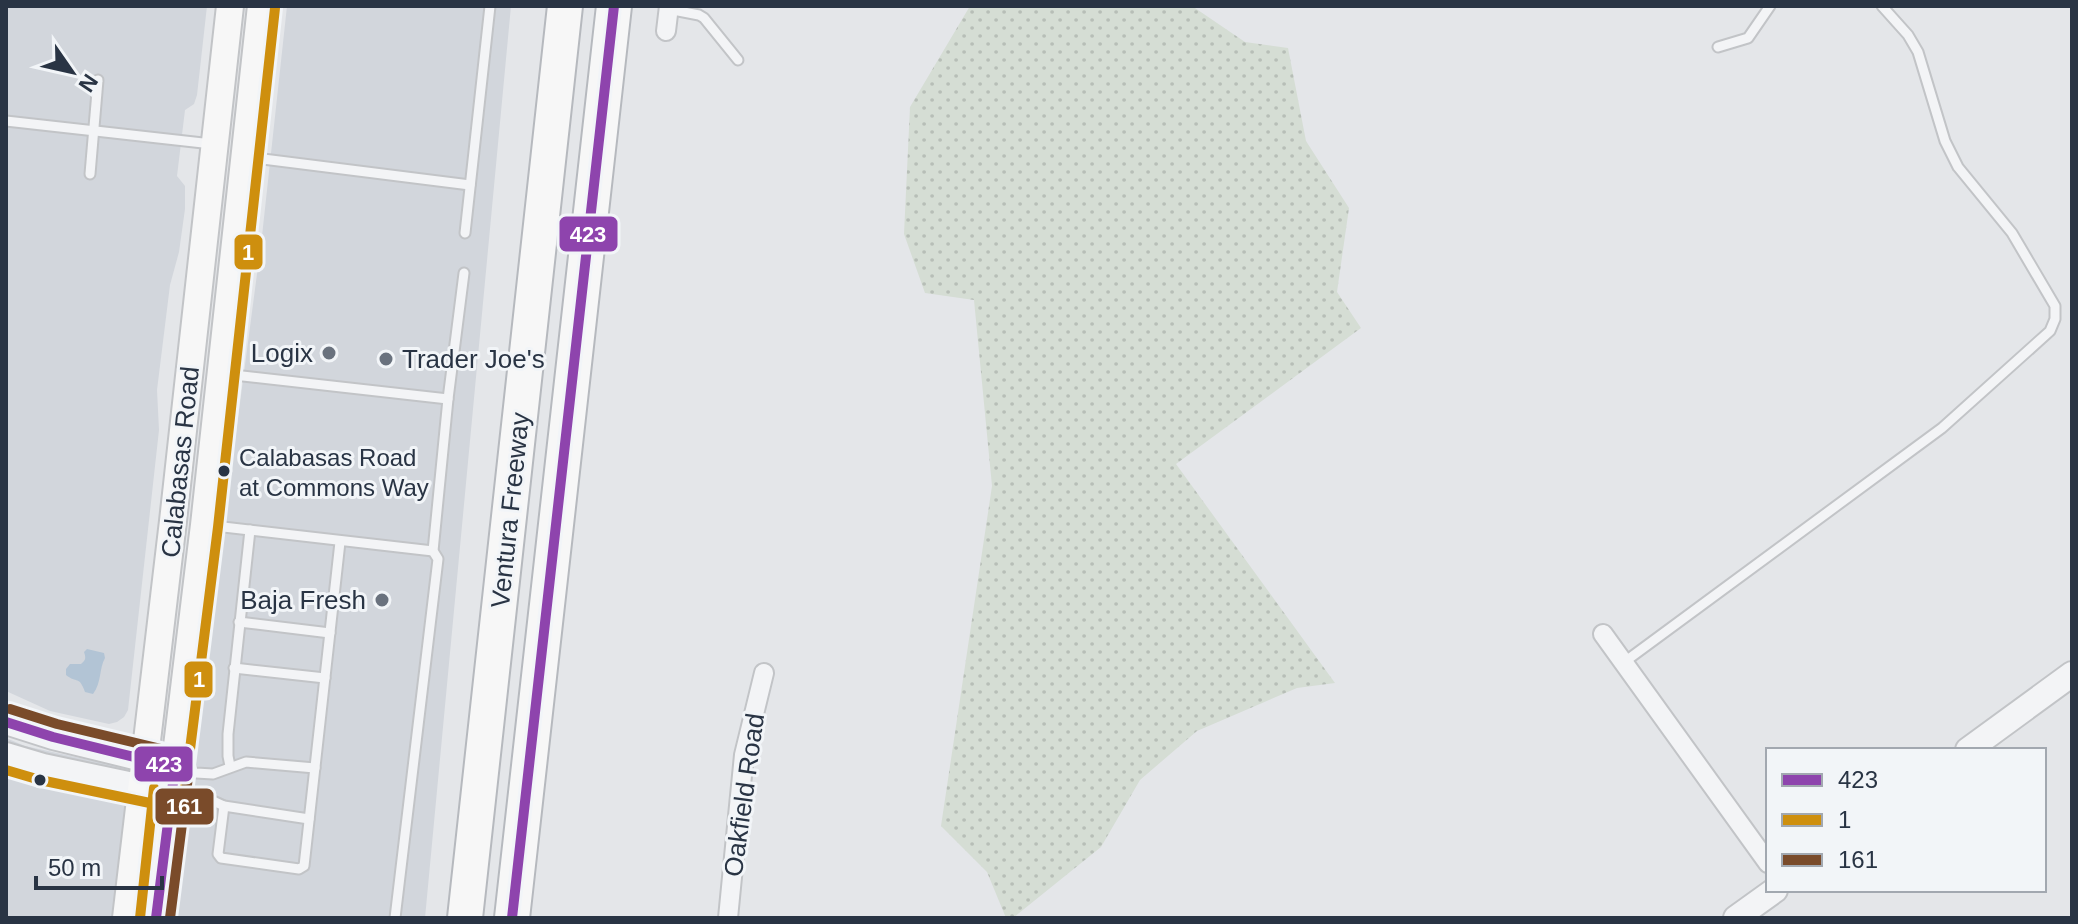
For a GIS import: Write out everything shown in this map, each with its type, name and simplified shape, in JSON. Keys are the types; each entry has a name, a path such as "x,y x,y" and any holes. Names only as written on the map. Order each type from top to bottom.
{"highway":[{"name":"Ventura Freeway","path":"465,918 565,6"},
{"name":"Ventura Freeway","path":"512,918 614,6"}],"main road":[{"name":"Calabasas Road","path":"126,918 230,6"},
{"name":"Calabasas Road","path":"156,918 204,525 261,6"},
{"path":"216,145 244,152"},
{"path":"173,521 204,525"}],"street":[{"path":"666,31 668,8"},
{"path":"1603,634 1766,860"},
{"name":"Oakfield Road","path":"728,918 744,755 764,673"},
{"path":"1971,748 2072,674"},
{"path":"6,722 144,760 173,780"},
{"path":"6,755 140,787 173,780"},
{"path":"1736,918 1772,892"}],"lane":[{"path":"465,233 490,6"},
{"path":"1718,47 1748,38 1770,6"},
{"path":"1623,663 1942,428 2050,331 2055,319 2055,306 2012,233 1958,167 1945,141 1918,52 1908,35 1882,6"},
{"path":"668,8 704,18 738,60"},
{"path":"90,174 98,80"},
{"path":"6,121 216,145"},
{"path":"244,152 470,185"},
{"path":"395,918 438,559 433,551 464,273"},
{"path":"221,374 448,399"},
{"path":"204,525 433,551"},
{"path":"230,766 228,734 250,530"},
{"path":"224,806 218,854 221,858 299,869 304,866 340,542"},
{"path":"239,622 330,633"},
{"path":"234,668 325,678"},
{"path":"173,780 196,773 213,774 246,762 315,768"},
{"path":"173,780 224,806 309,819"}],"shaded area":[{"path":"6,6 207,6 197,95 194,104 185,110 177,176 185,186 185,209 179,252 170,285 157,390 159,430 128,710 124,717 109,724 50,711 6,691"},
{"path":"287,6 511,6 425,918 6,918 6,738 25,746 190,782 262,236"},
{"path":"970,6 1192,6 1245,42 1288,48 1306,141 1349,208 1337,292 1361,328 1176,464 1335,683 1297,688 1197,731 1140,780 1101,847 1013,918 1006,918 987,872 941,826 992,486 974,300 925,293 904,234 910,107"}],"water":[{"path":"87,649 104,653 105,658 93,694 85,692 79,682 66,675 70,664 84,661"}],"transit line":[{"name":"423","path":"512,918 614,6"},
{"name":"1","path":"6,770 169,807 179,805 184,797 218,527 275,8"},
{"name":"161","path":"10,709 57,724 178,753 186,759 189,769 170,918"},
{"name":"423","path":"6,722 53,737 175,767 156,918"},
{"name":"1","path":"140,918 154,788"}],"place":[{"name":"Logix","path":"329,353"},
{"name":"Trader Joe's","path":"386,359"},
{"name":"Calabasas Road at Commons Way","path":"224,471"},
{"name":"Baja Fresh","path":"382,600"}]}
